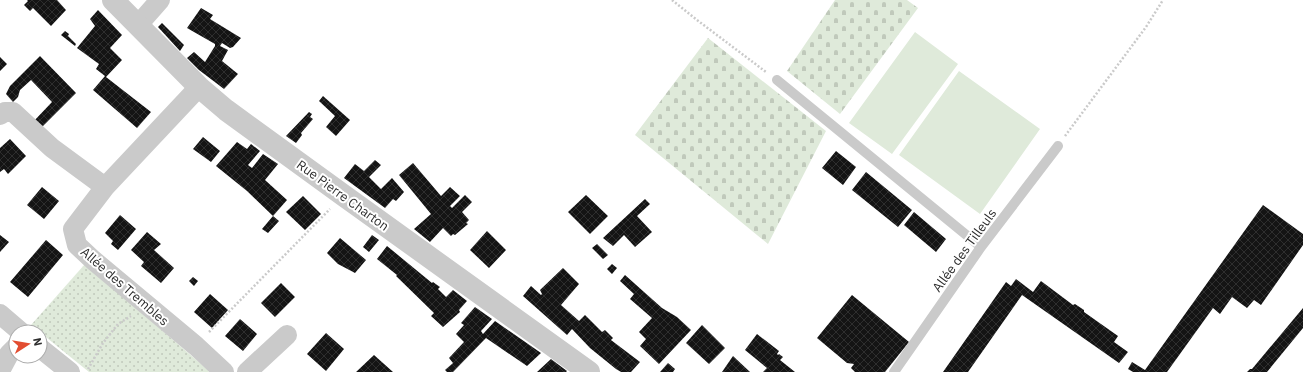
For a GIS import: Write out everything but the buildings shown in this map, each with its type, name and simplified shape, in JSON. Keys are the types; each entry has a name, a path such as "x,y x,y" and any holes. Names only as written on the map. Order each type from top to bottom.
{"street":[{"name":"Rue Pierre Charton","path":"113,0 199,87 226,110 343,196 589,372"},
{"path":"138,25 160,0"},
{"name":"Allée des Trembles","path":"199,87 105,187 73,229 77,245 196,346 224,372"},
{"path":"0,115 5,112 13,112 52,148 105,187"},
{"path":"0,314 12,324"},
{"path":"247,372 287,335"},
{"path":"48,354 70,372"},
{"path":"0,371 8,356"}],"lane":[{"path":"776,80 981,246"},
{"name":"Allée des Tilleuls","path":"894,372 981,246 1058,146"}],"path":[{"path":"672,0 776,80"},
{"path":"1058,146 1146,28 1163,0"},
{"path":"196,346 343,196"},
{"path":"85,372 103,343 118,324 136,312 142,301"}],"green space":[{"path":"835,0 907,0 918,8 840,114 787,71"},
{"path":"915,32 958,64 892,154 849,123"},
{"path":"708,38 826,131 768,244 635,135"},
{"path":"959,71 1040,129 980,214 899,155"},
{"path":"85,264 209,372 89,372 48,339 48,324 32,324"}]}
